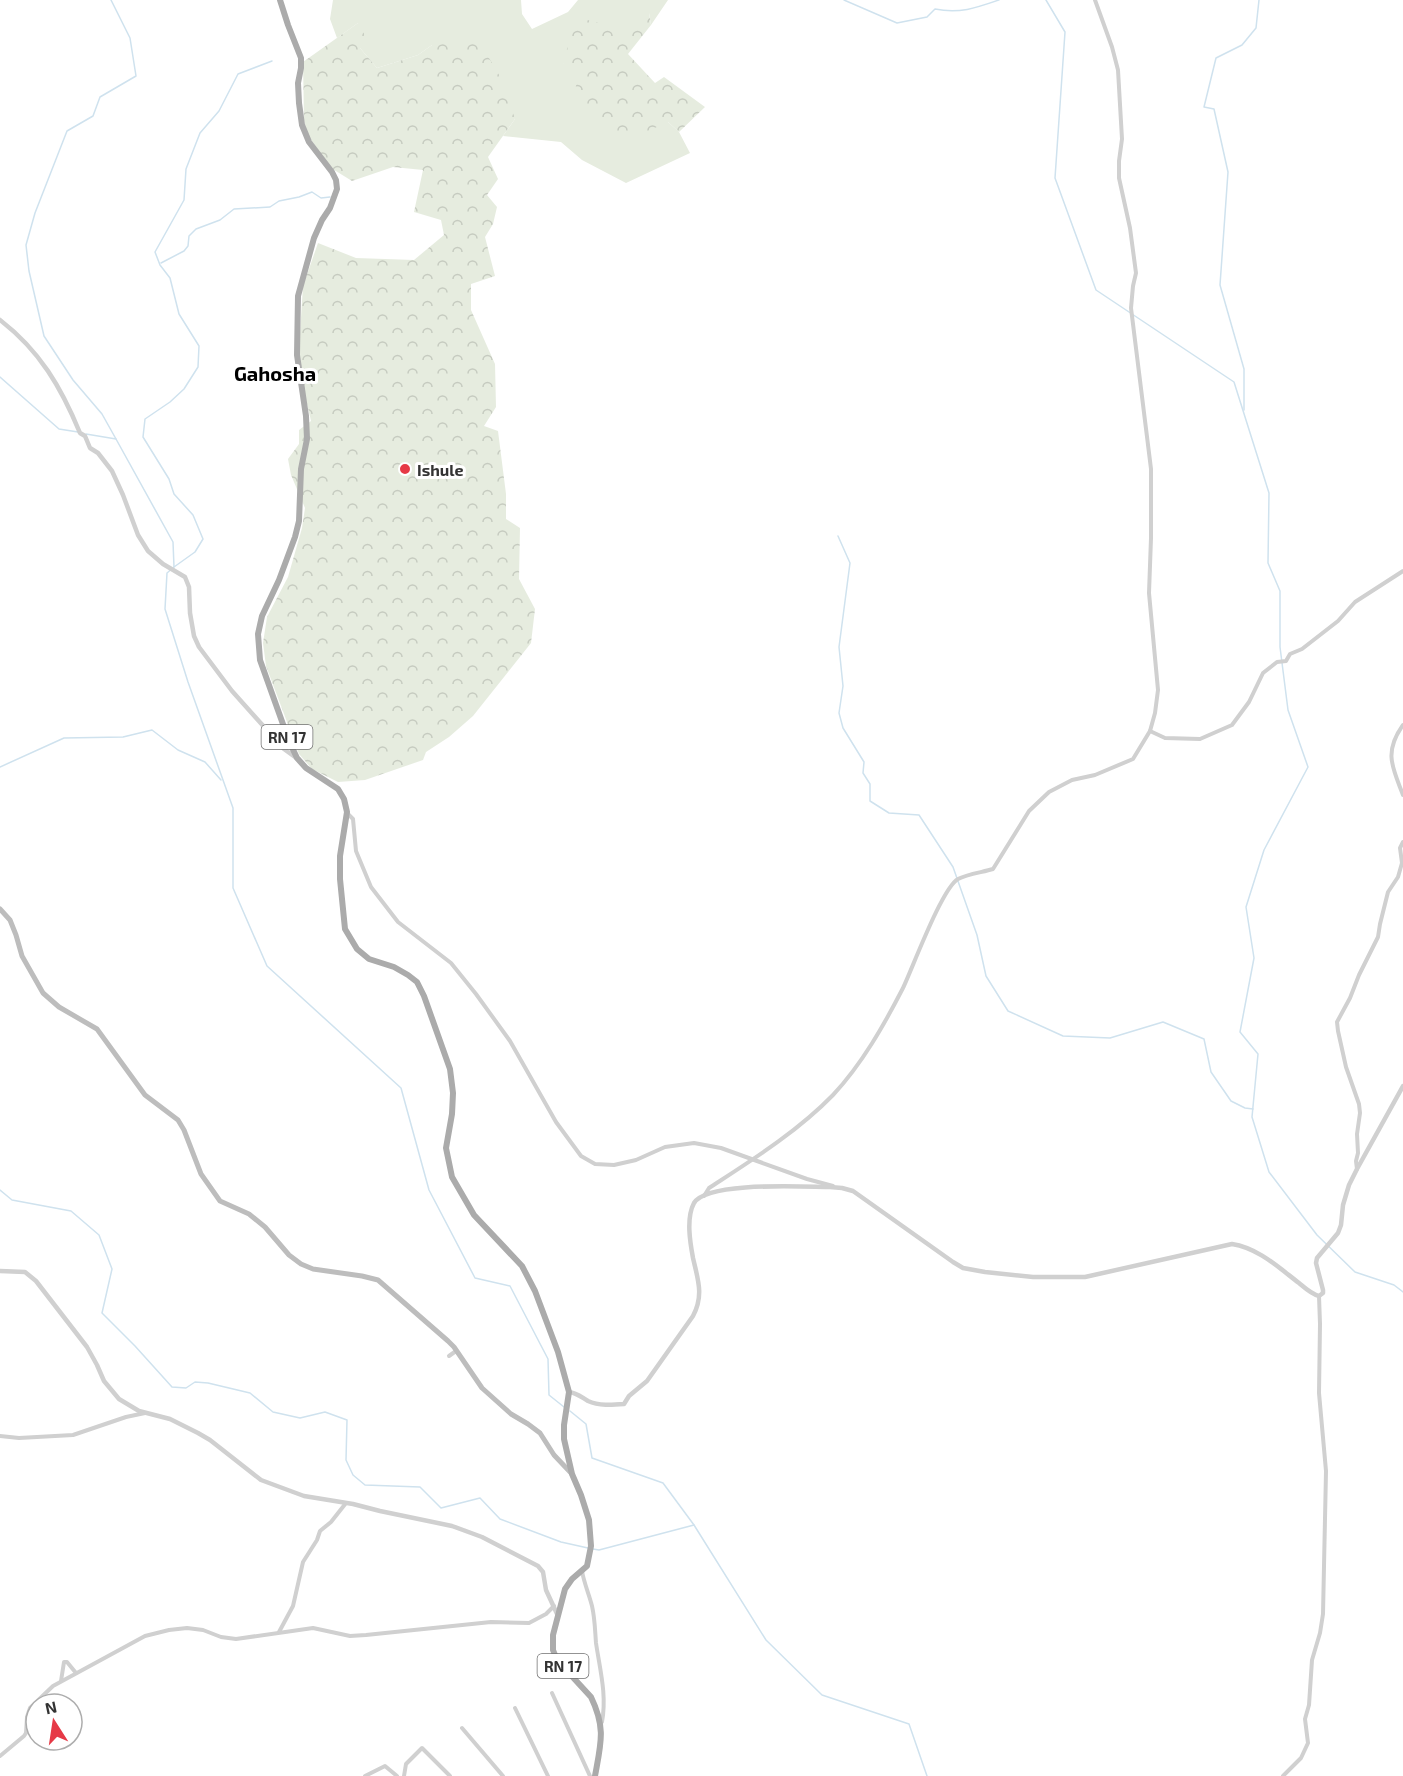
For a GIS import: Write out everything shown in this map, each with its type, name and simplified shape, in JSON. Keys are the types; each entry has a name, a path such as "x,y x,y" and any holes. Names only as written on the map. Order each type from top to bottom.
{"main road":[{"name":"RN 17","path":"280,0 301,58 302,68 298,83 302,125 309,142 332,172 336,180 336,189 330,207 314,238 298,296 297,355 307,439 301,469 299,521 279,580 262,616 258,634 260,660 288,741 297,758 306,768 338,789 344,799 347,812 340,868 345,928 357,949 369,959 394,967 408,975 417,982 424,996 450,1069 453,1101 446,1148 452,1177 474,1215 522,1266 535,1291 558,1352 569,1392 564,1439 572,1474 589,1520 591,1546 587,1566 565,1589 553,1635 553,1650 565,1669 591,1696 601,1725 602,1734 593,1775"},
{"path":"0,909 10,920 22,956 43,993 59,1007 97,1029 145,1095 178,1120 201,1174 220,1201 249,1214 265,1227 289,1255 301,1264 313,1269 378,1280 416,1317 448,1341 482,1388 511,1414 540,1433 554,1455 572,1474"}],"street":[{"path":"703,1196 709,1188 772,1147 833,1095 859,1062 881,1027 903,987 944,895 957,879 993,869 1029,811 1049,792 1072,780 1095,775 1133,759 1150,730 1158,690 1149,593 1150,469 1131,308 1136,273 1130,228 1119,178 1122,139 1118,70 1095,0"},
{"path":"1119,165 1124,163"},
{"path":"0,320 20,335 54,377 88,445 98,453 112,471 142,543 156,559 183,575 188,581 190,613 194,636 199,647 232,691 284,749 297,758"},
{"path":"1150,730 1165,738 1200,739 1232,725 1249,702 1263,674 1277,662 1286,661 1290,654 1302,649 1338,621 1355,602 1403,571"},
{"path":"1403,725 1394,741 1392,761 1394,775 1403,795"},
{"path":"347,812 353,819 356,851 371,887 398,922 451,963 470,986 510,1041 556,1122 581,1156 595,1164 615,1165 636,1160 665,1148 694,1143 721,1148 807,1179 857,1194 938,1253 963,1268 1033,1277 1085,1277 1232,1244 1261,1254 1309,1291 1319,1296"},
{"path":"1356,1168 1359,1104 1346,1067 1337,1022 1378,938 1388,892 1398,878 1402,863 1400,848 1403,842"},
{"path":"1283,1776 1301,1758 1308,1743 1305,1719 1309,1706 1312,1660 1323,1614 1326,1470 1319,1393 1319,1296 1323,1290 1316,1263 1317,1258 1338,1233 1346,1196 1356,1168 1403,1086"},
{"path":"569,1392 576,1393 595,1404 624,1404 647,1381 693,1316 698,1306 700,1291 690,1238 691,1215 696,1200 735,1187 842,1188"},
{"path":"0,1271 25,1272 36,1281 87,1347 113,1394 124,1403 145,1413 170,1419 198,1433 261,1480 304,1496 346,1503 467,1531 536,1563 541,1569 546,1590 558,1616"},
{"path":"449,1356 456,1351"},
{"path":"493,1399 500,1394"},
{"path":"0,1436 19,1438 69,1436 145,1413"},
{"path":"89,1422 93,1428"},
{"path":"279,1632 295,1599 303,1562 320,1531 331,1522 346,1503"},
{"path":"581,1570 592,1608 602,1668 603,1714 601,1725"},
{"path":"0,1756 27,1733 27,1717 30,1708 61,1681 145,1636 169,1630 196,1629 228,1638 313,1628 350,1636 491,1622 528,1623 546,1614 555,1606"},
{"path":"61,1681 64,1662 67,1662 76,1673"},
{"path":"552,1693 593,1775"},
{"path":"515,1708 548,1776"},
{"path":"462,1728 503,1776"},
{"path":"404,1776 406,1764 422,1748 450,1776"},
{"path":"365,1776 385,1766 397,1776"}],"green space":[{"path":"333,0 521,0 522,14 532,29 568,12 578,0 668,0 651,25 649,13 619,44 563,64 581,65 668,122 679,132 690,153 626,183 582,160 561,142 503,136 515,119 432,45 418,55 377,68 360,48 358,23 337,38 330,19"},
{"path":"637,9 649,13 651,25 628,54 655,83 664,77 705,107 679,132 668,122 617,145 573,98 581,66 563,65 575,17 612,26 619,44"},
{"path":"358,23 367,39 360,48 377,68 418,55 432,45 479,41 502,80 515,119 488,157 498,179 487,195 497,207 493,224 485,237 495,276 471,284 471,310 495,364 496,407 484,426 498,431 506,494 506,519 520,528 519,579 535,609 531,643 473,716 449,737 426,752 423,760 365,780 338,782 312,769 299,754 266,666 263,643 267,617 288,577 302,528 305,508 291,475 288,459 299,444 299,430 311,421 298,365 303,286 318,243 356,258 414,260 444,235 441,220 414,212 423,170 393,167 352,181 331,168 307,134 304,120 303,62"}],"waterway":[{"path":"111,0 130,38 136,76 100,97 93,116 67,131 35,213 26,245 29,271 44,336 73,380 102,414 116,439"},
{"path":"844,0 897,23 927,17 935,9 975,8 999,0"},
{"path":"1046,0 1065,32 1055,178 1096,290 1234,382 1269,493 1268,563 1280,591 1280,647 1288,710 1308,767 1264,850 1246,907 1254,958 1240,1032 1258,1054 1252,1117 1269,1172 1317,1235 1355,1272 1394,1285 1403,1292"},
{"path":"1244,410 1244,369 1220,285 1228,172 1214,109 1204,107 1216,58 1242,45 1256,28 1259,0"},
{"path":"174,567 195,552 203,539 193,515 174,494 169,479 143,437 145,419 184,389 198,367 199,346 179,314 170,278 160,265 155,252 184,200 186,169 200,133 219,111 238,74 272,61"},
{"path":"161,263 184,251 188,246 189,236 196,229 220,220 234,209 270,207 279,201 312,192 321,198 330,197"},
{"path":"0,377 59,429 78,432"},
{"path":"86,434 116,439 173,542 174,567 167,573 165,609 188,682 233,808 233,888 267,966 401,1088 429,1190 475,1278 510,1286 548,1359 549,1395 564,1407"},
{"path":"838,536 850,563 839,647 843,686 839,713 843,728 864,762 863,773 870,784 870,801 889,813 919,815 953,867 977,935 986,976 1008,1011 1063,1036 1110,1038 1163,1022 1204,1039 1211,1072 1231,1101 1253,1109"},
{"path":"0,767 64,738 123,737 152,730 178,750 205,762 221,780"},
{"path":"0,1190 12,1200 71,1211 99,1235 112,1269 102,1313 172,1387 186,1388 195,1382 208,1383 250,1393 273,1412 300,1418 325,1412 347,1420 346,1460 353,1475 365,1485 420,1487 441,1508 480,1498 500,1519 561,1542 588,1548"},
{"path":"570,1411 586,1424 592,1458 663,1483 694,1525"},
{"path":"593,1549 599,1550 694,1525 766,1640 822,1695 909,1724 927,1776"}],"place":[{"name":"Ishule","path":"405,469"}],"district":[{"name":"Gahosha","path":"275,373"}]}
